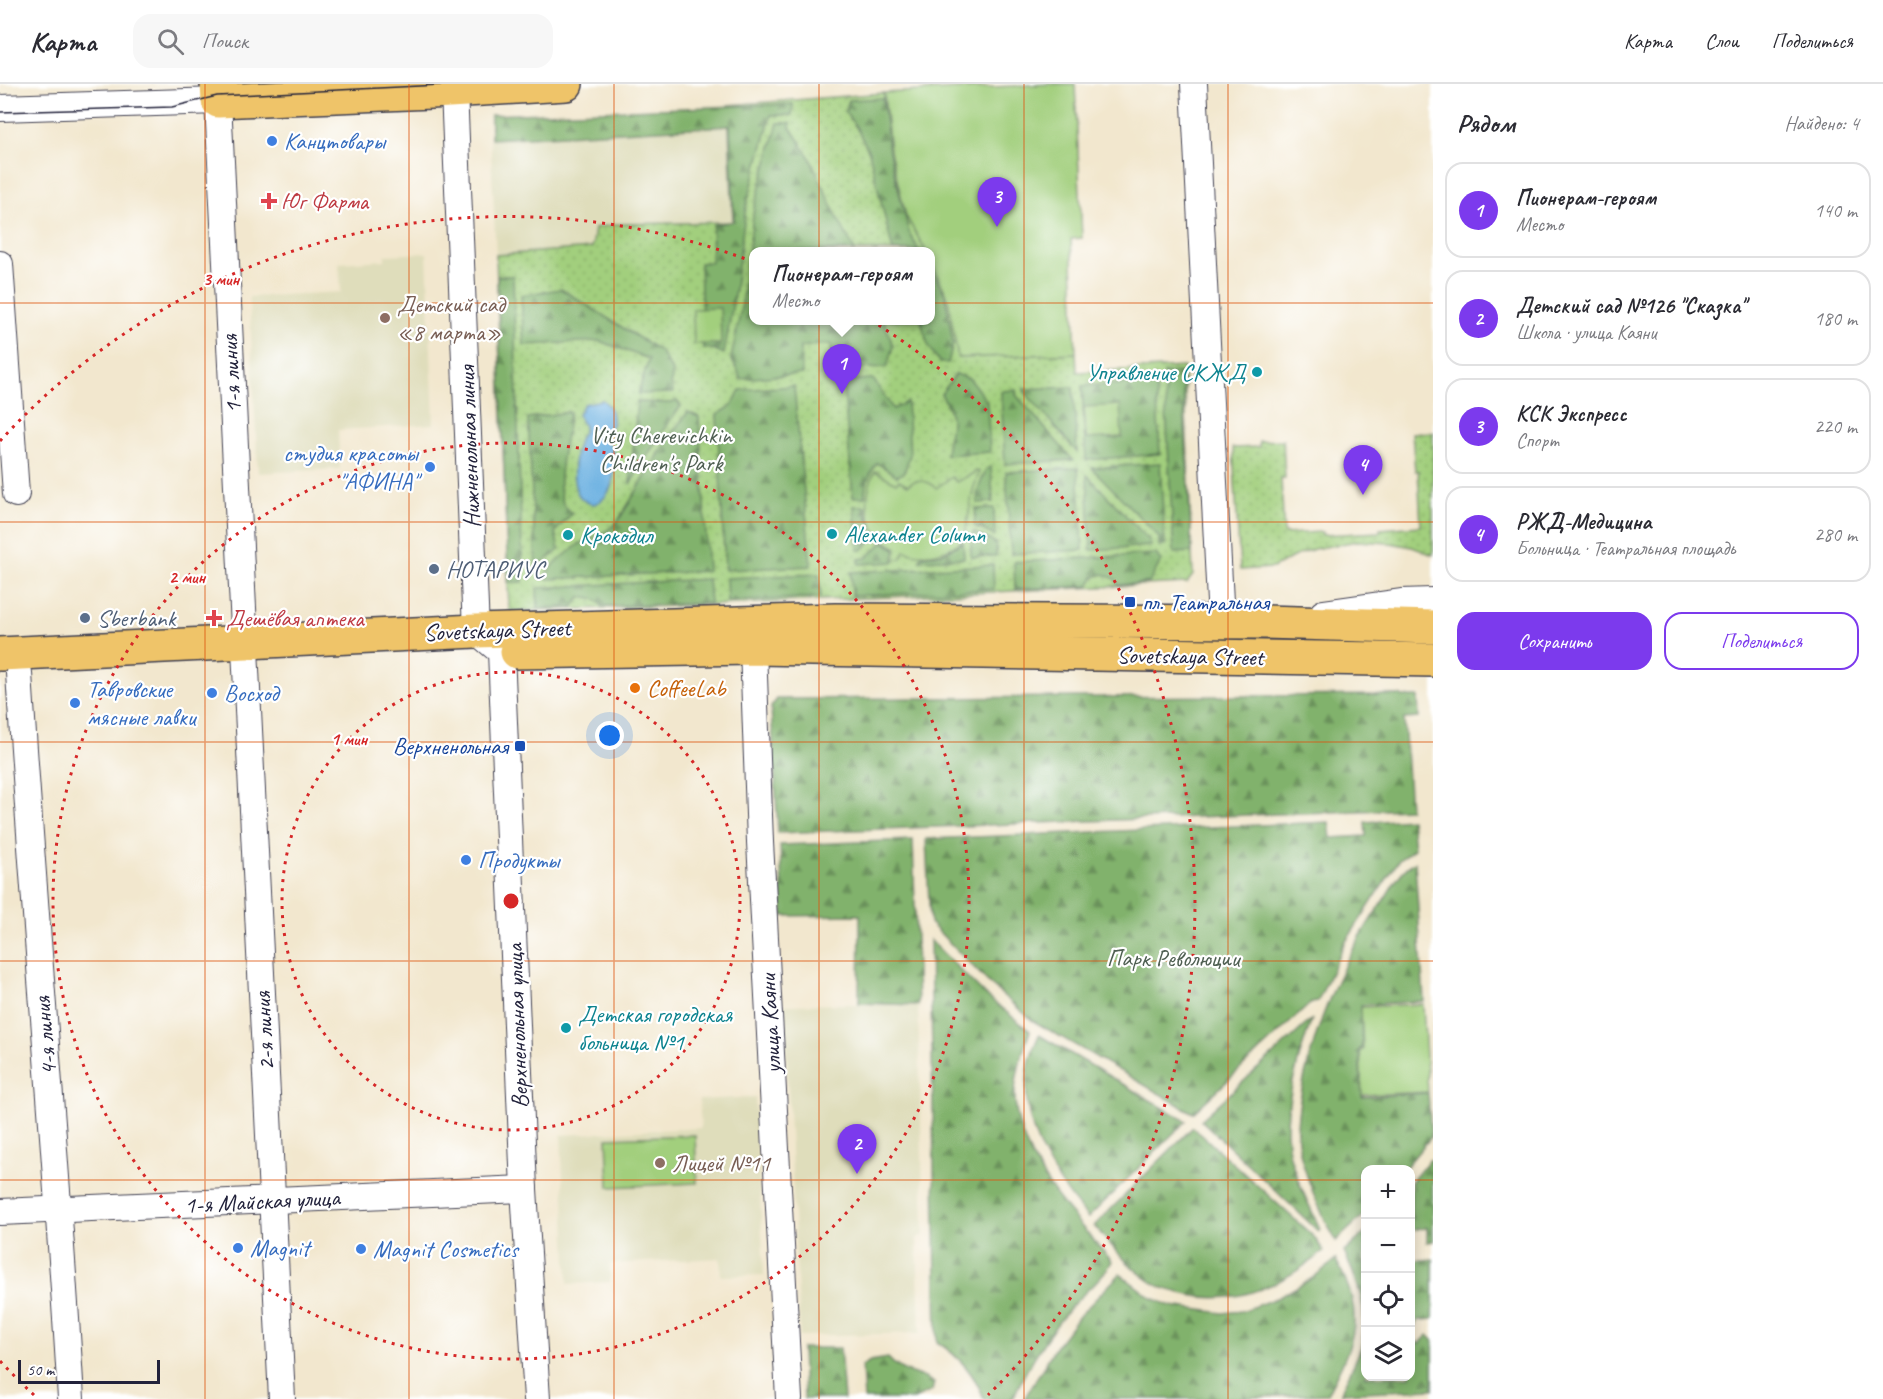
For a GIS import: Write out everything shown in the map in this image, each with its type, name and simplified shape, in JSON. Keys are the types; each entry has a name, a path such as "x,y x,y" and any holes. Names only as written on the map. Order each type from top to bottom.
{"main road":[{"path":"217,92 566,84"},
{"name":"Sovetskaya Street","path":"6,667 245,652 476,631 835,620 1265,622 1433,627"},
{"name":"Sovetskaya Street","path":"245,652 501,652 753,648 1433,660"}],"street":[{"path":"1194,84 1221,622"},
{"name":"Нижненольная линия","path":"454,87 476,631"},
{"path":"0,108 217,92"},
{"name":"1-я линия","path":"217,92 245,652"},
{"path":"0,264 16,494"},
{"path":"1265,622 1401,602 1433,601"},
{"path":"993,652 994,620"},
{"path":"476,631 501,652"},
{"name":"улица Каяни","path":"753,648 760,842 789,1399"},
{"name":"2-я линия","path":"245,652 282,1399"},
{"name":"Верхненольная улица","path":"501,652 524,1189 537,1399"},
{"path":"1388,660 1433,671"},
{"name":"4-я линия","path":"6,667 29,841 60,1210 71,1399"},
{"name":"1-я Майская улица","path":"0,1212 524,1189"}],"shaded area":[{"path":"728,105 733,222 619,224 595,228 592,248 496,255 489,114"},
{"path":"427,253 434,424 338,430 340,469 258,473 249,297 341,292 339,263 385,260 385,255"},
{"path":"784,1005 918,1006 924,1235 917,1238 920,1333 800,1336"},
{"name":"Лицей №11","path":"755,1097 764,1275 721,1276 720,1258 610,1264 610,1282 568,1284 561,1135 701,1128 699,1100"}],"green space":[{"path":"1075,84 1082,238 1071,239 1076,353 958,358 948,298 935,270 935,247 924,247 906,216 890,151 884,93"},
{"name":"Vity Cherevichkin Children's Park","path":"884,93 890,151 906,216 924,247 749,247 749,325 935,325 935,270 948,298 958,358 1076,353 1077,372 1184,367 1193,575 1187,583 716,605 509,611 496,255 592,248 595,228 619,224 733,222 728,105"},
{"path":"883,98 889,151 909,232 917,247 892,247 869,152 845,112 849,100"},
{"path":"793,104 792,115 771,115 746,207 724,354 703,348 700,263 711,262 713,225 734,221 730,126 491,139 491,115"},
{"path":"778,123 791,123 790,127 810,158 853,247 749,247 754,208"},
{"path":"749,248 749,325 885,325 893,346 887,367 833,370 831,344 800,347 802,374 740,379 731,359 742,304"},
{"path":"497,276 513,276 523,582 508,582"},
{"path":"935,276 945,295 953,344 948,363 940,363 928,345 922,325 935,325"},
{"path":"561,289 660,351 673,372 671,382 673,393 638,394 649,359 599,341 524,345 521,295"},
{"path":"720,308 721,344 694,344 693,309"},
{"path":"1182,372 1192,552 1174,553 1164,373"},
{"path":"956,374 970,379 987,402 990,452 946,455 951,418 941,394"},
{"path":"873,379 893,409 907,402 910,455 904,473 897,476 877,463 868,479 865,497 853,497 843,381"},
{"path":"1156,382 1160,454 1086,460 1082,386"},
{"path":"794,386 811,566 725,570 717,415 732,406 740,390"},
{"path":"1073,387 1077,452 1024,391 1024,389"},
{"path":"1016,390 1016,395 1073,460 1005,464 1001,391"},
{"path":"677,401 681,406 630,484 637,402 671,403"},
{"path":"1120,405 1122,437 1086,439 1084,407"},
{"path":"570,412 560,482 565,508 572,513 555,532 559,550 539,569 536,567 528,418"},
{"path":"688,412 699,417 708,571 547,579 546,574 565,555 583,542 608,530 618,521 672,433"},
{"path":"1433,432 1433,555 1412,547 1357,541 1314,549 1273,568 1240,570 1233,448 1259,447 1259,441 1283,440 1285,478 1281,478 1284,534 1380,532 1380,529 1421,526 1418,471 1415,471 1412,433"},
{"path":"1160,463 1165,545 1159,546 1159,537 1092,468"},
{"path":"991,467 993,502 977,503 978,490 986,469"},
{"path":"1078,468 1083,550 1011,554 1006,472"},
{"path":"875,471 896,483 899,480 908,485 915,481 922,481 936,488 952,477 956,482 978,471 962,541 935,554 905,551 901,559 894,558 897,548 879,534 869,515 868,493"},
{"path":"1087,475 1150,541 1151,546 1091,550"},
{"path":"854,506 865,506 867,516 878,535 862,550 858,550"},
{"path":"994,508 995,536 974,526 976,509"},
{"path":"973,532 996,543 996,556 971,557"},
{"path":"884,542 897,550 894,562 859,564 859,559 866,558"},
{"path":"963,542 964,558 920,560 921,556 942,554"},
{"path":"1156,554 1161,561 1149,583 1118,585 1115,579 1104,574 1094,577 1089,586 1015,589 1014,562"},
{"path":"993,565 994,589 852,596 851,572"},
{"path":"819,574 821,597 727,602 726,578"},
{"path":"708,579 710,603 602,606 595,599 587,597 580,598 573,607 538,608 537,588"},
{"path":"1400,695 1418,697 1419,718 1404,719 1410,809 778,833 771,707 777,699"},
{"name":"Парк Революции","path":"1411,819 1414,849 1399,860 1343,946 1318,1001 1312,1002 1193,1113 1033,1021 992,986 930,923 926,839 1329,822 1331,838 1366,836 1365,822"},
{"path":"913,840 918,1005 859,1003 860,915 783,916 780,845"},
{"path":"1415,862 1424,1001 1361,1005 1362,1049 1359,1050 1362,1097 1428,1093 1431,1137 1407,1165 1361,1165 1361,1218 1336,1241 1317,1202 1301,1157 1297,1130 1298,1109 1311,1052 1336,984 1357,942 1405,870"},
{"path":"930,940 984,994 1030,1031 1020,1061 1015,1093 1017,1117 1024,1140 1048,1184 1112,1261 1053,1330 1031,1364 1013,1399 984,1399 965,1366 937,1342"},
{"path":"1423,1004 1428,1092 1362,1095 1361,1007"},
{"path":"1312,1019 1291,1089 1287,1126 1291,1160 1320,1229 1318,1231 1201,1120"},
{"path":"1039,1035 1186,1121 1088,1218 1057,1177 1034,1133 1028,1110 1026,1085 1030,1061"},
{"path":"1193,1127 1313,1236 1324,1251 1277,1282 1244,1294 1226,1297 1208,1298 1163,1288 1154,1284 1127,1262 1094,1226"},
{"path":"695,1135 697,1183 609,1187 607,1138"},
{"path":"1429,1160 1432,1160 1433,1241 1427,1242 1427,1228 1415,1230 1415,1177"},
{"path":"1361,1237 1361,1298 1354,1275 1344,1252"},
{"path":"1433,1259 1433,1319 1419,1320 1415,1326 1415,1273 1415,1261"},
{"path":"1336,1260 1352,1298 1354,1328 1345,1358 1327,1394 1216,1399 1024,1399 1056,1346 1080,1315 1120,1274 1152,1298 1171,1306 1223,1313 1242,1311 1279,1297 1311,1279"},
{"path":"1428,1335 1433,1340 1433,1389 1341,1393 1361,1342 1361,1381 1415,1381 1415,1340 1419,1344"},
{"path":"802,1348 840,1348 844,1399 804,1399"},
{"path":"888,1358 904,1370 934,1383 932,1391 914,1399 864,1399 862,1366 870,1361"}],"water":[{"path":"602,400 608,405 612,414 612,425 604,433 604,438 613,449 614,473 607,494 595,504 579,496 574,479 574,469 577,448 584,429 578,414 584,404"}],"tram line":[{"path":"0,112 172,107 217,96 460,84"}],"place":[{"name":"Канцтовары","path":"272,141"},
{"name":"Юг Фарма","path":"269,201"},
{"name":"КСК Экспресс","path":"997,227"},
{"name":"Детский сад «8 марта»","path":"385,318"},
{"name":"Управление СКЖД","path":"1257,372"},
{"name":"Пионерам-героям","path":"842,394"},
{"name":"студия красоты \"АФИНА\"","path":"430,467"},
{"name":"РЖД-Медицина","path":"1363,495"},
{"name":"Alexander Column","path":"832,534"},
{"name":"Крокодил","path":"568,535"},
{"name":"НОТАРИУС","path":"434,569"},
{"name":"пл. Театральная","path":"1130,602"},
{"name":"Sberbank","path":"85,618"},
{"name":"Дешёвая аптека","path":"214,618"},
{"name":"CoffeeLab","path":"635,688"},
{"name":"Восход","path":"212,693"},
{"name":"Тавровские мясные лавки","path":"75,703"},
{"name":"Верхненольная","path":"520,746"},
{"name":"Продукты","path":"466,860"},
{"name":"Детская городская больница №1","path":"566,1028"},
{"name":"Лицей №11","path":"660,1163"},
{"name":"Детский сад №126 \"Сказка\"","path":"857,1174"},
{"name":"Magnit","path":"238,1248"},
{"name":"Magnit Cosmetics","path":"361,1249"}]}
